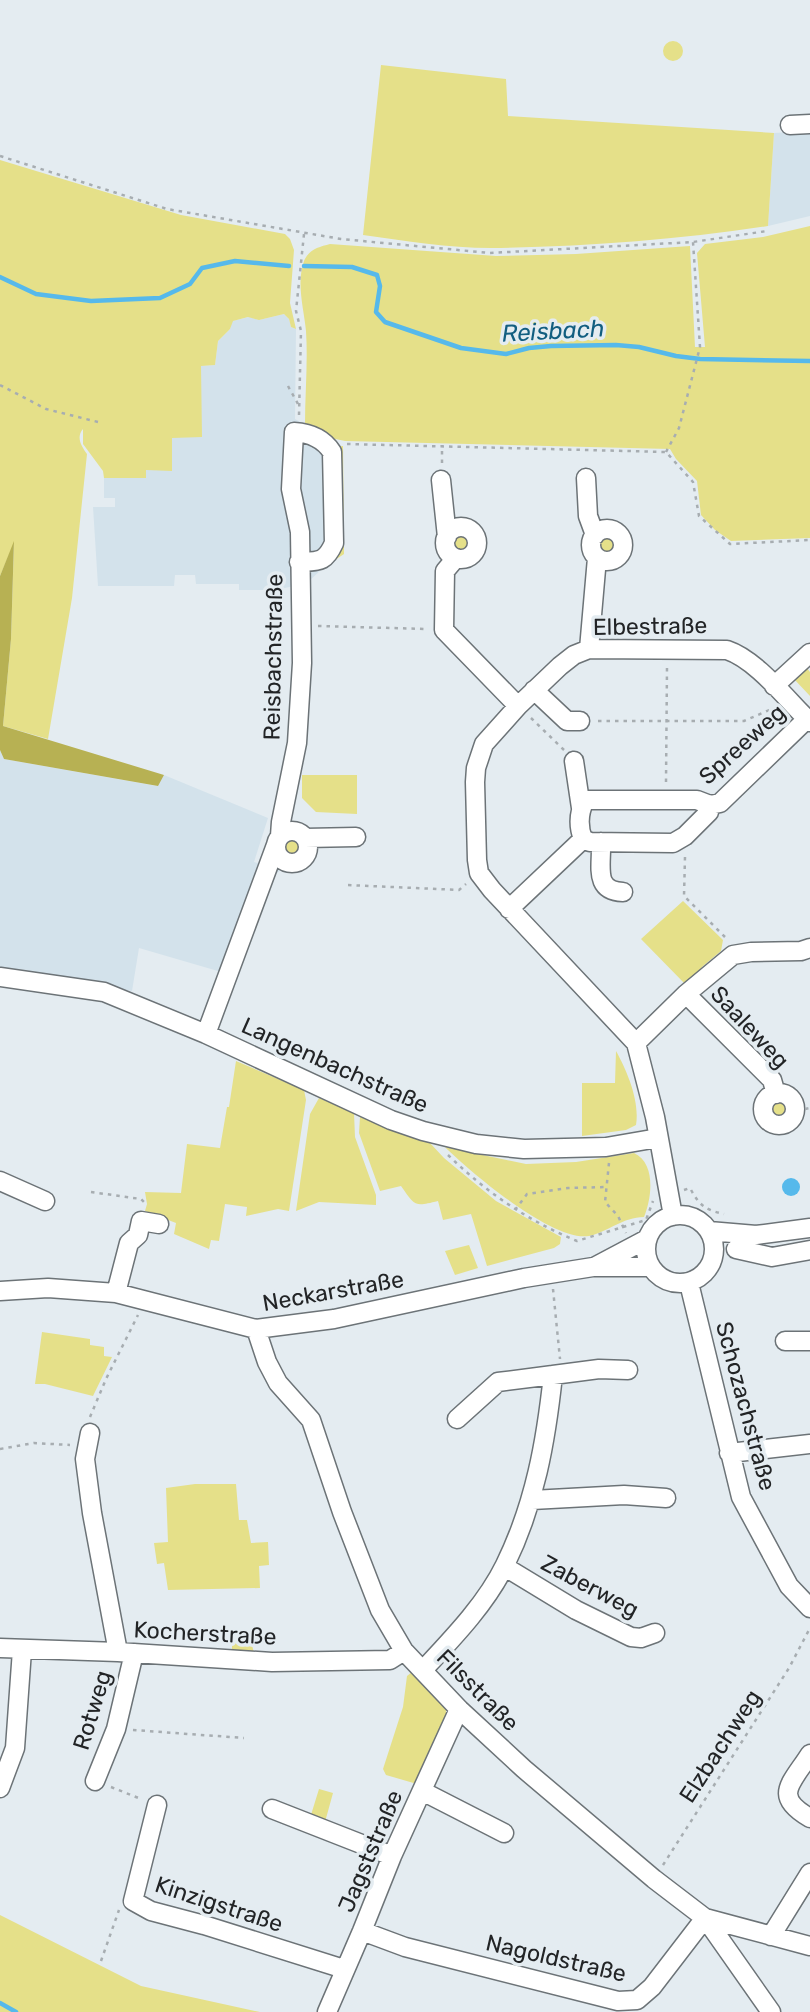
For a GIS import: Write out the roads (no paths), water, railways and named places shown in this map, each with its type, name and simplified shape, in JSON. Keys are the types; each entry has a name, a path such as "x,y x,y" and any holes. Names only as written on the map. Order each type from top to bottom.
{"street":[{"path":"790,125 810,124"},
{"name":"Reisbachstraße","path":"206,1034 278,841 297,743 301,626 299,562 300,532 291,489 294,432 311,433 326,444 332,453 334,543 323,561 299,562"},
{"path":"586,478 589,516 596,535 592,549 597,558 589,649"},
{"path":"442,480 446,547 456,558 466,558 474,553 477,539 471,531 463,527 454,529 447,537"},
{"path":"596,535 608,530 617,533 622,541 622,551 615,559 606,561 597,558"},
{"path":"456,558 445,571 444,630 519,706"},
{"name":"Elbestraße","path":"509,909 479,873 475,797 479,756 484,744 534,690 574,655 589,649 727,650 737,653 809,720"},
{"path":"774,686 810,653"},
{"path":"534,690 567,721 580,721"},
{"name":"Spreeweg","path":"581,808 585,800 697,800 710,805 720,803 809,720"},
{"path":"574,761 581,808 580,831 583,839 601,842 602,879 605,887 609,891 623,892"},
{"name":"Spreeweg","path":"601,842 673,843 685,836 709,811 710,805"},
{"path":"305,838 305,866 282,859 278,841 293,831 305,838 356,837"},
{"path":"583,839 509,909 636,1043 645,1072 673,1216"},
{"path":"636,1043 733,955 751,951 801,951 810,947"},
{"name":"Langenbachstraße","path":"0,977 104,992 206,1034 391,1120 476,1144 524,1149 606,1147 658,1138"},
{"name":"Saaleweg","path":"686,995 772,1080 776,1094"},
{"name":"Saaleweg","path":"776,1094 789,1097 803,1109 786,1123 778,1125 769,1122 763,1108 767,1099 776,1094"},
{"path":"0,1181 45,1201"},
{"path":"711,1265 715,1252 709,1231 694,1218 673,1216 655,1226 648,1239 646,1254 656,1274 669,1282 689,1283 704,1274 711,1265 756,1236"},
{"path":"116,1293 128,1243 150,1223"},
{"path":"709,1231 756,1236 810,1228"},
{"name":"Neckarstraße","path":"593,1267 648,1239"},
{"path":"736,1249 772,1257 810,1250"},
{"name":"Neckarstraße","path":"0,1291 48,1289 116,1293 256,1329 334,1320 482,1285 593,1267 651,1267"},
{"name":"Schozachstraße","path":"689,1283 741,1497 789,1586 810,1608"},
{"name":"Filsstraße","path":"256,1329 267,1362 278,1383 311,1420 342,1512 380,1610 404,1651 524,1769 654,1879 705,1918 771,2012"},
{"path":"785,1341 810,1341"},
{"path":"457,1419 498,1382 599,1369 628,1370"},
{"path":"423,1670 479,1605 505,1567 532,1500 558,1374"},
{"path":"89,1440 85,1459 92,1513 126,1653"},
{"path":"729,1453 810,1444"},
{"path":"532,1500 624,1495 666,1498"},
{"name":"Zaberweg","path":"505,1567 576,1610 631,1637 641,1638 655,1633"},
{"name":"Kocherstraße","path":"0,1648 272,1662 390,1660 404,1651"},
{"path":"0,1788 15,1748 22,1650"},
{"name":"Rotweg","path":"94,1781 116,1729 126,1653"},
{"name":"Jagststraße","path":"327,2012 392,1857 460,1709"},
{"path":"810,1754 790,1787 788,1796 793,1808 810,1818"},
{"path":"422,1791 504,1833"},
{"name":"Kinzigstraße","path":"157,1805 133,1901 151,1911 344,1969"},
{"path":"272,1809 392,1857"},
{"path":"771,1936 810,1873"},
{"path":"705,1918 810,1946"},
{"name":"Nagoldstraße","path":"362,1931 405,1947 618,2001 637,2000 666,1972 705,1918"}],"water":[{"path":"791,1178 797,1181 800,1187 797,1193 791,1196 785,1193 782,1187 785,1181"}],"waterway":[{"name":"Reisbach","path":"0,277 36,294 91,301 160,298 190,284 202,268 235,261 289,266"},
{"name":"Reisbach","path":"304,266 352,267 377,275 380,286 376,312 385,322 461,348 506,354 551,346 616,345 700,359 810,361"},
{"path":"0,2003 16,2012"}]}
